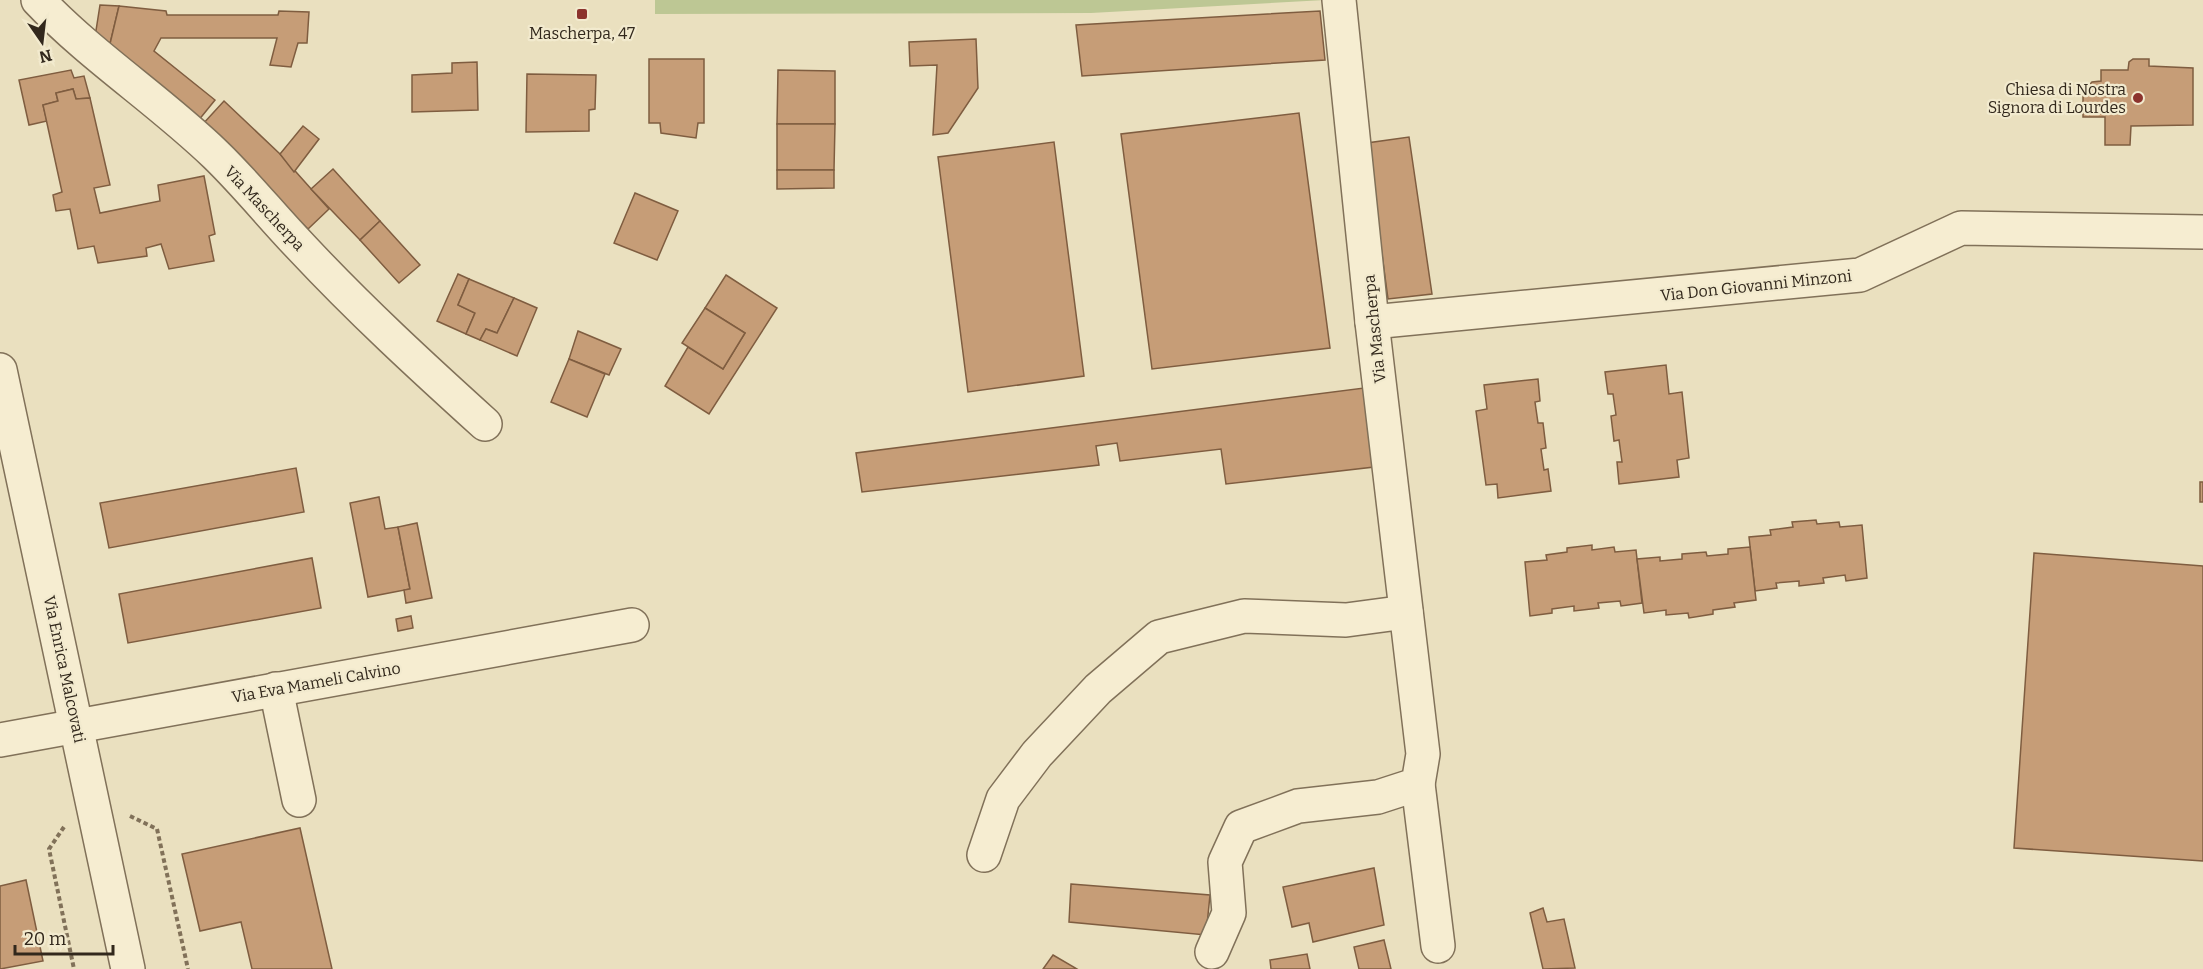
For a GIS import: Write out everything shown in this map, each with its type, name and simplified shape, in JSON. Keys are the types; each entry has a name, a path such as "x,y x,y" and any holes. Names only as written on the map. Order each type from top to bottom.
{"street":[{"name":"Via Mascherpa","path":"38,0 69,33 167,111 217,156 302,249 399,346 485,424"},
{"name":"Via Mascherpa","path":"1339,0 1372,322 1423,754 1418,784 1438,946"},
{"name":"Via Don Giovanni Minzoni","path":"1372,322 1860,275 1961,228 2203,232"},
{"name":"Via Enrica Malcovati","path":"0,370 128,969"},
{"path":"984,855 1003,799 1037,754 1098,688 1159,637 1244,616 1346,620 1406,612"},
{"name":"Via Eva Mameli Calvino","path":"0,740 632,625"},
{"path":"276,689 299,800"},
{"path":"1212,952 1229,913 1225,861 1241,827 1298,806 1378,798 1418,784"}],"path":[{"path":"126,808 128,814 138,822 157,829 188,969"},
{"path":"63,821 64,827 49,849 74,969"}],"green space":[{"path":"655,0 1325,0 1091,13 655,14"}],"building":[{"path":"100,5 119,6 109,48 95,37"},
{"path":"119,6 166,11 167,15 278,15 279,11 309,12 307,43 298,43 291,67 270,65 277,38 161,38 154,51 215,100 198,121 109,48"},
{"path":"1320,11 1325,60 1082,76 1076,25"},
{"path":"976,39 978,88 948,133 933,135 937,65 910,66 909,42"},
{"path":"649,59 704,59 704,123 698,123 696,138 661,133 660,123 649,123"},
{"name":"Chiesa di Nostra Signora di Lourdes","path":"2133,59 2149,59 2149,66 2193,68 2193,125 2131,126 2130,145 2105,145 2105,117 2083,117 2083,92 2092,82 2101,81 2101,70 2128,70 2129,62"},
{"path":"477,62 478,110 412,112 412,75 452,73 452,63"},
{"path":"71,70 74,78 84,76 90,98 76,99 73,89 56,93 58,101 43,105 47,121 29,125 19,80"},
{"path":"778,70 835,71 835,124 777,124"},
{"path":"527,74 596,75 595,109 589,110 589,131 526,132"},
{"path":"73,89 76,99 90,98 110,185 94,188 100,213 160,201 158,185 204,176 215,234 209,236 214,261 169,269 161,244 146,248 147,256 98,263 94,246 78,249 70,209 56,211 53,195 62,192 43,105 58,101 56,93"},
{"path":"224,101 280,154 329,209 308,229 202,125"},
{"path":"1299,113 1330,348 1152,369 1121,134"},
{"path":"777,124 835,124 834,170 777,170"},
{"path":"303,126 319,139 294,172 280,154"},
{"path":"1409,137 1432,294 1388,299 1367,143"},
{"path":"1054,142 1084,376 968,392 938,157"},
{"path":"333,169 380,221 360,240 311,189"},
{"path":"777,170 834,170 834,188 777,189"},
{"path":"635,193 678,211 657,260 614,243"},
{"path":"380,221 420,265 399,283 360,240"},
{"path":"458,274 469,279 458,305 475,313 466,334 437,321"},
{"path":"726,275 777,308 709,414 665,386 688,347 723,369 745,333 705,308"},
{"path":"469,279 514,298 497,333 486,329 480,340 466,334 475,313 458,305"},
{"path":"514,298 537,308 517,356 480,340 486,329 497,333"},
{"path":"705,308 745,333 723,369 682,343"},
{"path":"578,331 621,349 609,375 569,359"},
{"path":"569,359 605,374 587,417 551,402"},
{"path":"1666,365 1669,394 1682,392 1689,458 1677,460 1679,477 1619,484 1617,462 1622,462 1619,440 1614,441 1611,416 1616,415 1613,394 1608,394 1605,372"},
{"path":"1538,379 1540,401 1535,402 1538,423 1543,423 1546,448 1541,449 1544,470 1548,469 1551,491 1498,498 1497,484 1486,485 1476,411 1487,409 1484,385"},
{"path":"1364,388 1374,467 1226,484 1221,449 1120,461 1117,443 1096,446 1099,465 862,492 856,453"},
{"path":"296,468 304,512 109,548 100,503"},
{"path":"2200,482 2203,482 2203,502 2200,502"},
{"path":"379,497 385,529 398,527 410,589 368,597 350,503"},
{"path":"1816,520 1817,524 1839,522 1840,527 1862,525 1867,578 1846,581 1845,575 1823,578 1824,583 1799,586 1799,581 1776,583 1777,588 1755,591 1749,537 1771,535 1770,530 1793,527 1792,522"},
{"path":"417,523 432,598 406,603 404,590 410,589 398,527"},
{"path":"1592,545 1592,550 1614,547 1615,552 1636,550 1642,603 1621,606 1620,601 1598,603 1599,608 1574,611 1574,606 1552,609 1552,613 1530,616 1525,562 1547,560 1546,555 1567,552 1567,548"},
{"path":"1750,547 1756,600 1734,603 1735,607 1713,610 1713,614 1689,618 1688,613 1666,615 1666,610 1644,613 1637,559 1660,557 1660,561 1682,559 1682,554 1706,552 1707,556 1728,554 1728,549"},
{"path":"2034,553 2203,566 2203,861 2014,848"},
{"path":"312,558 321,608 128,643 119,594"},
{"path":"411,616 413,628 398,631 396,619"},
{"path":"300,828 332,969 252,969 241,922 200,931 182,854"},
{"path":"1374,868 1384,925 1313,942 1309,923 1292,927 1283,887"},
{"path":"26,880 43,961 0,969 0,886"},
{"path":"1071,884 1210,895 1206,935 1069,922"},
{"path":"1543,908 1547,922 1564,919 1575,968 1543,969 1530,913"},
{"path":"1384,940 1391,969 1359,969 1354,947"},
{"path":"1307,954 1310,969 1271,969 1270,960"},
{"path":"1053,955 1077,969 1043,969"}],"place":[{"name":"Mascherpa, 47","path":"582,14"},
{"name":"Chiesa di Nostra Signora di Lourdes","path":"2138,98"}]}
